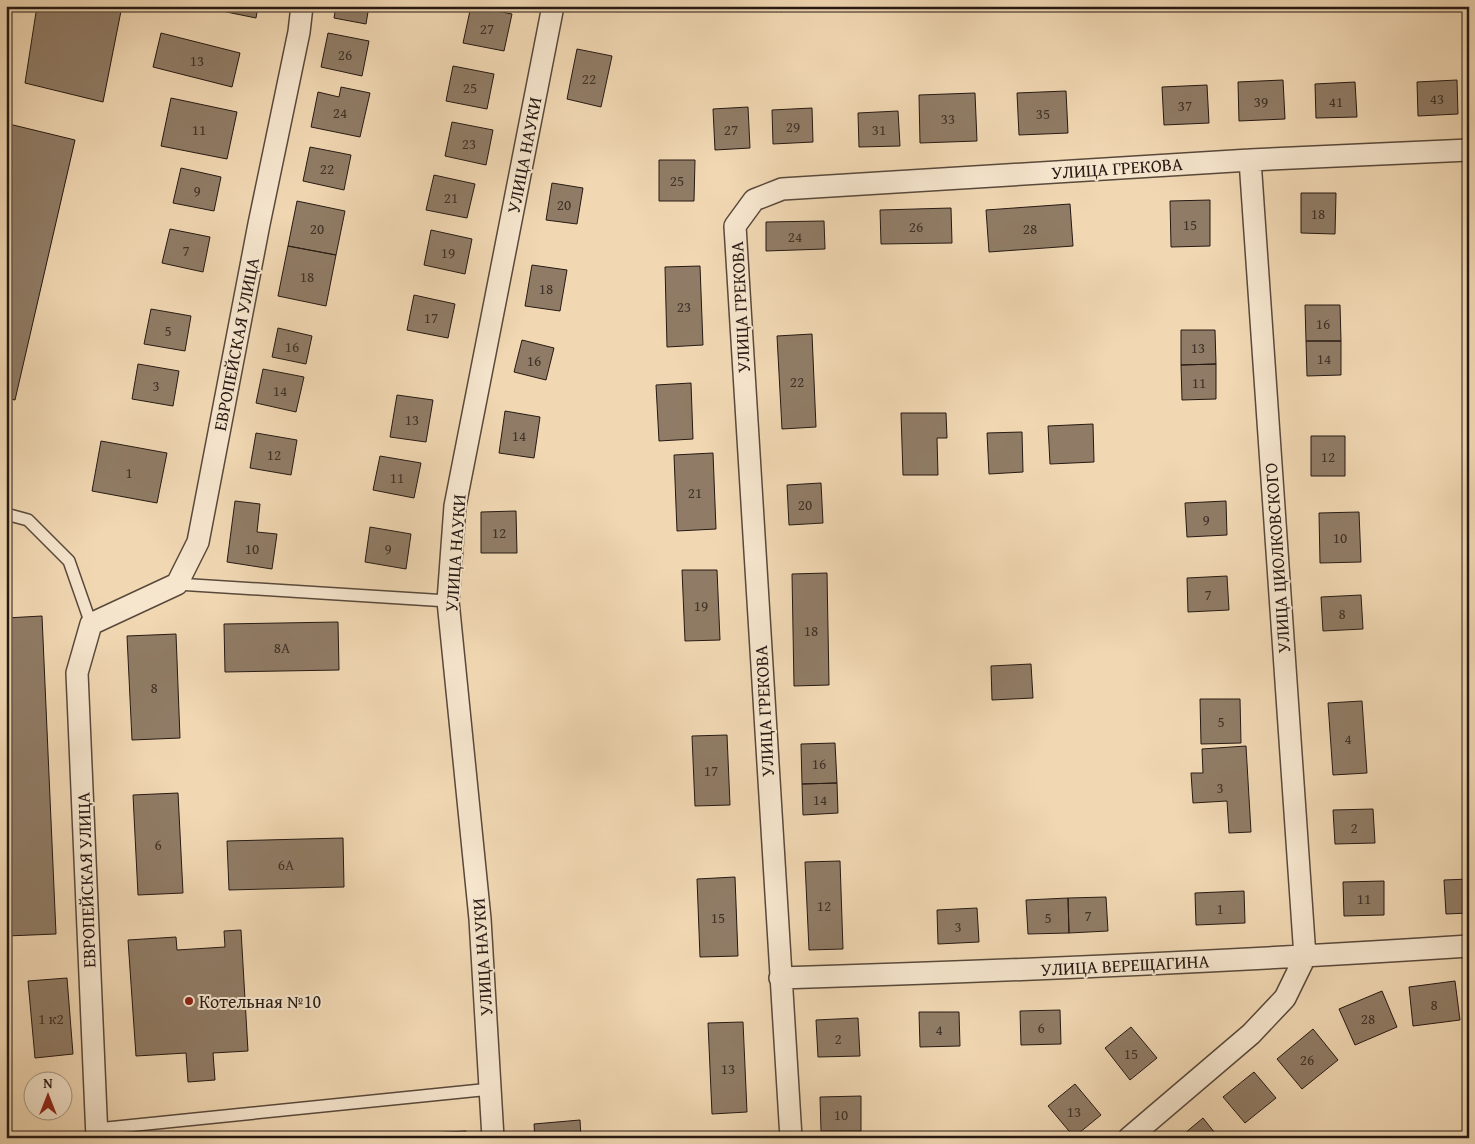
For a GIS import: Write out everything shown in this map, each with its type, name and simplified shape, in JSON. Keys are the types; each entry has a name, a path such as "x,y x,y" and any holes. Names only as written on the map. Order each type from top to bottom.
{"street":[{"name":"ЕВРОПЕЙСКАЯ УЛИЦА","path":"177,584 198,542 259,224 299,32 302,6"},
{"name":"УЛИЦА НАУКИ","path":"493,1138 480,919 448,601 455,506 553,6"},
{"name":"УЛИЦА ГРЕКОВА","path":"791,1138 734,226 754,200 782,189 1250,160 1469,150"},
{"name":"УЛИЦА ЦИОЛКОВСКОГО","path":"1250,160 1305,957"},
{"path":"91,624 177,584"},
{"name":"ЕВРОПЕЙСКАЯ УЛИЦА","path":"91,624 77,673 97,1133"},
{"name":"УЛИЦА ВЕРЕЩАГИНА","path":"780,978 992,972 1305,957 1469,946"},
{"path":"1129,1138 1251,1034 1285,998 1305,957"}],"lane":[{"path":"6,514 28,520 69,561 91,624"},
{"path":"177,584 448,601"},
{"path":"97,1133 491,1089"}],"building":[{"path":"37,6 122,6 103,102 25,83"},
{"path":"208,6 258,6 256,18 207,8"},
{"path":"336,6 369,6 366,24 334,18"},
{"path":"471,6 512,14 504,51 463,43"},
{"path":"757,6 783,6 782,12"},
{"path":"161,33 240,53 232,87 153,67"},
{"path":"328,33 369,41 362,76 321,67"},
{"path":"577,49 612,56 601,107 567,99"},
{"path":"453,66 494,74 487,109 446,101"},
{"path":"1283,80 1285,119 1239,121 1238,82"},
{"path":"1457,80 1458,114 1418,116 1417,82"},
{"path":"1355,82 1357,117 1316,118 1315,84"},
{"path":"1207,85 1209,123 1164,125 1162,87"},
{"path":"341,87 370,93 360,137 311,127 318,92 339,97"},
{"path":"1066,91 1068,133 1019,135 1017,93"},
{"path":"975,93 977,141 920,143 919,95"},
{"path":"171,98 237,112 227,159 161,146"},
{"path":"748,107 750,148 715,150 713,109"},
{"path":"812,108 813,142 773,144 772,110"},
{"path":"898,111 900,146 859,147 858,113"},
{"path":"452,122 493,130 486,165 445,156"},
{"path":"9,124 75,140 15,400 6,398 6,137"},
{"path":"310,147 351,155 344,190 303,181"},
{"path":"659,160 695,160 694,201 659,201"},
{"path":"181,168 221,177 214,211 173,203"},
{"path":"434,175 475,184 467,218 426,210"},
{"path":"552,183 583,188 577,224 546,220"},
{"path":"1301,193 1336,193 1335,234 1301,233"},
{"path":"1210,200 1210,246 1171,247 1170,201"},
{"path":"297,201 345,211 336,255 288,246"},
{"path":"1070,204 1073,246 989,252 986,210"},
{"path":"951,208 952,243 881,244 880,210"},
{"path":"824,221 825,249 766,251 766,222"},
{"path":"170,229 210,237 203,272 162,263"},
{"path":"431,230 472,239 465,274 424,265"},
{"path":"288,246 336,255 326,306 278,296"},
{"path":"532,265 567,270 560,311 525,306"},
{"path":"700,266 703,345 667,347 665,267"},
{"path":"414,295 455,304 448,338 407,330"},
{"path":"1305,305 1340,305 1341,341 1306,341"},
{"path":"151,309 191,316 185,351 144,344"},
{"path":"278,328 312,336 306,364 272,357"},
{"path":"1181,330 1215,330 1216,364 1181,365"},
{"path":"812,334 816,427 782,429 777,336"},
{"path":"522,340 554,348 546,380 514,372"},
{"path":"1306,341 1341,341 1341,375 1307,376"},
{"path":"138,364 179,371 173,406 132,399"},
{"path":"1216,364 1216,399 1182,400 1181,365"},
{"path":"263,369 304,377 296,412 256,403"},
{"path":"691,383 693,439 659,441 656,385"},
{"path":"397,395 433,400 426,442 390,437"},
{"path":"505,411 540,417 534,458 499,453"},
{"path":"901,413 946,413 947,438 937,438 938,475 903,475"},
{"path":"1093,424 1094,462 1050,464 1048,426"},
{"path":"1022,432 1023,472 989,474 987,433"},
{"path":"256,433 297,440 291,475 250,468"},
{"path":"1311,436 1345,436 1345,476 1311,476"},
{"path":"101,441 167,453 157,503 92,491"},
{"path":"713,453 716,529 677,531 674,455"},
{"path":"380,456 421,463 414,498 373,490"},
{"path":"821,483 823,523 789,525 787,485"},
{"path":"235,501 260,504 257,532 277,534 272,569 227,562"},
{"path":"1226,501 1227,535 1187,537 1185,503"},
{"path":"516,511 517,553 481,553 481,512"},
{"path":"1359,512 1361,562 1320,563 1319,513"},
{"path":"370,527 411,534 406,569 365,562"},
{"path":"1467,543 1469,543 1469,570 1467,570"},
{"path":"682,570 717,570 720,640 685,641"},
{"path":"827,573 829,685 794,686 792,574"},
{"path":"1227,576 1229,610 1188,612 1187,578"},
{"path":"1361,595 1363,629 1323,631 1321,597"},
{"path":"42,616 56,934 6,936 6,618"},
{"path":"338,622 339,670 225,672 224,624"},
{"path":"176,634 180,738 132,740 127,636"},
{"path":"1031,664 1033,698 992,700 991,666"},
{"path":"1200,699 1240,699 1241,743 1201,744"},
{"path":"1362,701 1367,773 1333,775 1328,703"},
{"path":"727,735 730,805 695,806 692,736"},
{"path":"835,743 837,783 802,784 801,744"},
{"path":"1246,746 1251,832 1229,833 1227,801 1193,803 1191,773 1203,773 1202,749"},
{"path":"837,783 838,813 803,815 802,784"},
{"path":"178,793 183,893 138,895 133,795"},
{"path":"1373,809 1375,843 1335,844 1333,810"},
{"path":"343,838 344,887 229,890 227,841"},
{"path":"840,861 843,949 809,950 805,862"},
{"path":"735,877 738,956 700,957 697,879"},
{"path":"1469,879 1469,913 1446,914 1444,880"},
{"path":"1384,881 1384,915 1344,916 1343,882"},
{"path":"1244,891 1245,923 1196,925 1195,893"},
{"path":"1106,897 1108,931 1069,933 1068,898"},
{"path":"1068,898 1069,933 1028,934 1026,900"},
{"path":"977,908 979,942 938,944 937,910"},
{"name":"Котельная №10","path":"241,930 248,1051 213,1053 215,1080 188,1082 186,1053 136,1056 128,940 176,937 177,950 225,947 224,931"},
{"path":"67,978 73,1054 35,1058 28,981"},
{"path":"1455,981 1460,1020 1413,1026 1409,987"},
{"path":"1382,991 1397,1027 1355,1045 1339,1009"},
{"path":"1060,1010 1061,1044 1021,1045 1020,1011"},
{"path":"919,1012 959,1012 960,1046 920,1047"},
{"path":"858,1018 860,1056 818,1057 816,1020"},
{"path":"743,1022 747,1112 712,1114 708,1023"},
{"path":"1131,1027 1157,1058 1130,1080 1105,1048"},
{"path":"1313,1029 1338,1060 1302,1089 1277,1059"},
{"path":"1254,1072 1276,1098 1245,1123 1223,1097"},
{"path":"1075,1084 1101,1115 1074,1137 1048,1106"},
{"path":"861,1096 861,1131 821,1131 820,1097"},
{"path":"1203,1118 1219,1138 1179,1138"},
{"path":"580,1120 581,1138 535,1138 534,1124"},
{"path":"466,1131 466,1138 413,1138 412,1134"}],"place":[{"name":"Котельная №10","path":"189,1001"}]}
